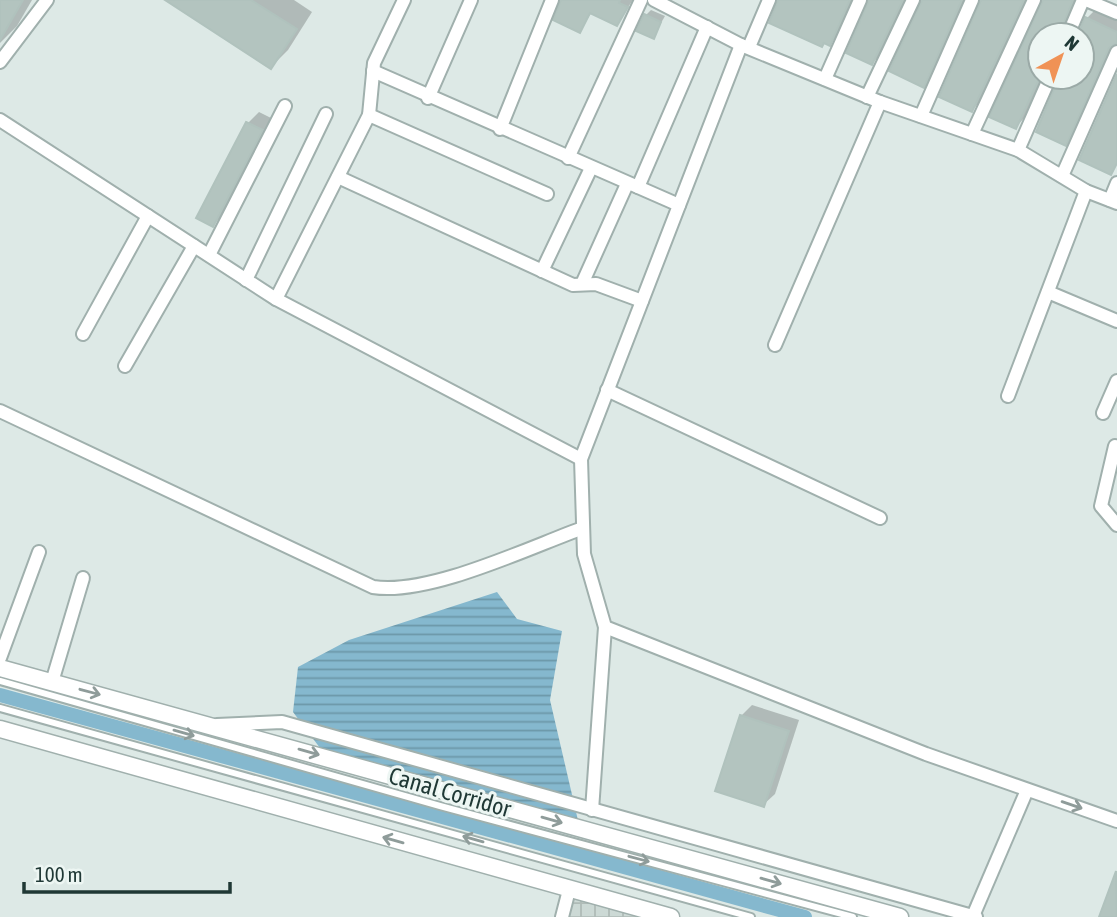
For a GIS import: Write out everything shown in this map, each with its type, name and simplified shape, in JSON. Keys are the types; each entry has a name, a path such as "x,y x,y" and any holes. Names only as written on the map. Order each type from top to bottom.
{"street":[{"path":"0,62 47,0"},
{"path":"276,299 369,115 377,55 404,0"},
{"path":"428,98 471,0"},
{"path":"500,129 552,0"},
{"path":"568,158 641,0"},
{"path":"654,0 745,46 867,97 1018,150 1086,191 1114,202 1117,183"},
{"path":"592,810 605,627 583,554 581,459 679,205 745,46 769,0"},
{"path":"825,79 860,0"},
{"path":"867,97 913,0"},
{"path":"921,116 972,0"},
{"path":"972,134 1034,0"},
{"path":"1075,21 1085,0 1117,13"},
{"path":"582,284 707,27"},
{"path":"1062,176 1117,52"},
{"path":"373,71 428,98 679,205"},
{"path":"1018,150 1044,91"},
{"path":"775,345 880,102"},
{"path":"209,256 285,106"},
{"path":"246,279 326,114"},
{"path":"369,115 547,194"},
{"path":"0,120 276,299 581,459"},
{"path":"542,271 591,168"},
{"path":"338,177 573,285 596,284 642,301"},
{"path":"1008,396 1086,191"},
{"path":"83,334 148,216"},
{"path":"125,366 194,246"},
{"path":"1048,292 1117,321"},
{"path":"1103,413 1117,381"},
{"path":"607,390 880,518"},
{"path":"0,411 373,587 392,590 425,585 583,528"},
{"path":"1115,446 1101,506 1117,525"},
{"path":"0,658 39,552"},
{"path":"51,682 83,578"},
{"path":"605,627 1027,790 1117,821"},
{"name":"Canal Corridor","path":"0,668 900,917"},
{"path":"213,725 282,722 974,917 1027,790"},
{"path":"0,729 671,917"},
{"path":"562,917 569,890"}],"lane":[{"path":"0,681 427,802 853,917"},
{"path":"0,708 751,917"}],"shaded area":[{"path":"572,894 659,917 565,917"}],"water":[{"path":"497,592 517,619 562,631 550,700 580,829 320,748 293,712 298,667 349,640"}],"building":[{"path":"0,0 23,0 0,40"},
{"path":"165,0 251,0 297,29 271,69"},
{"path":"561,0 620,0 619,3 628,7 617,26 590,13 580,33 553,20"},
{"path":"778,0 850,0 830,46 824,43 822,47 769,23"},
{"path":"869,0 903,0 872,65 846,53"},
{"path":"922,0 962,0 924,88 889,71"},
{"path":"981,0 1024,0 972,112 939,97"},
{"path":"1043,0 1073,0 1065,21 1033,21"},
{"path":"644,14 661,22 654,39 636,31"},
{"path":"1096,22 1117,32 1117,43 1109,48 1096,78"},
{"path":"1026,37 1026,91 1034,91 1016,129 989,117"},
{"path":"1117,74 1117,163 1111,175 1079,160"},
{"path":"1053,91 1090,91 1066,146 1036,132"},
{"path":"246,122 263,130 213,227 196,218"},
{"path":"740,715 789,731 764,807 715,791"},
{"path":"1116,871 1117,917 1099,917"}],"waterway":[{"path":"0,695 805,917"}]}
